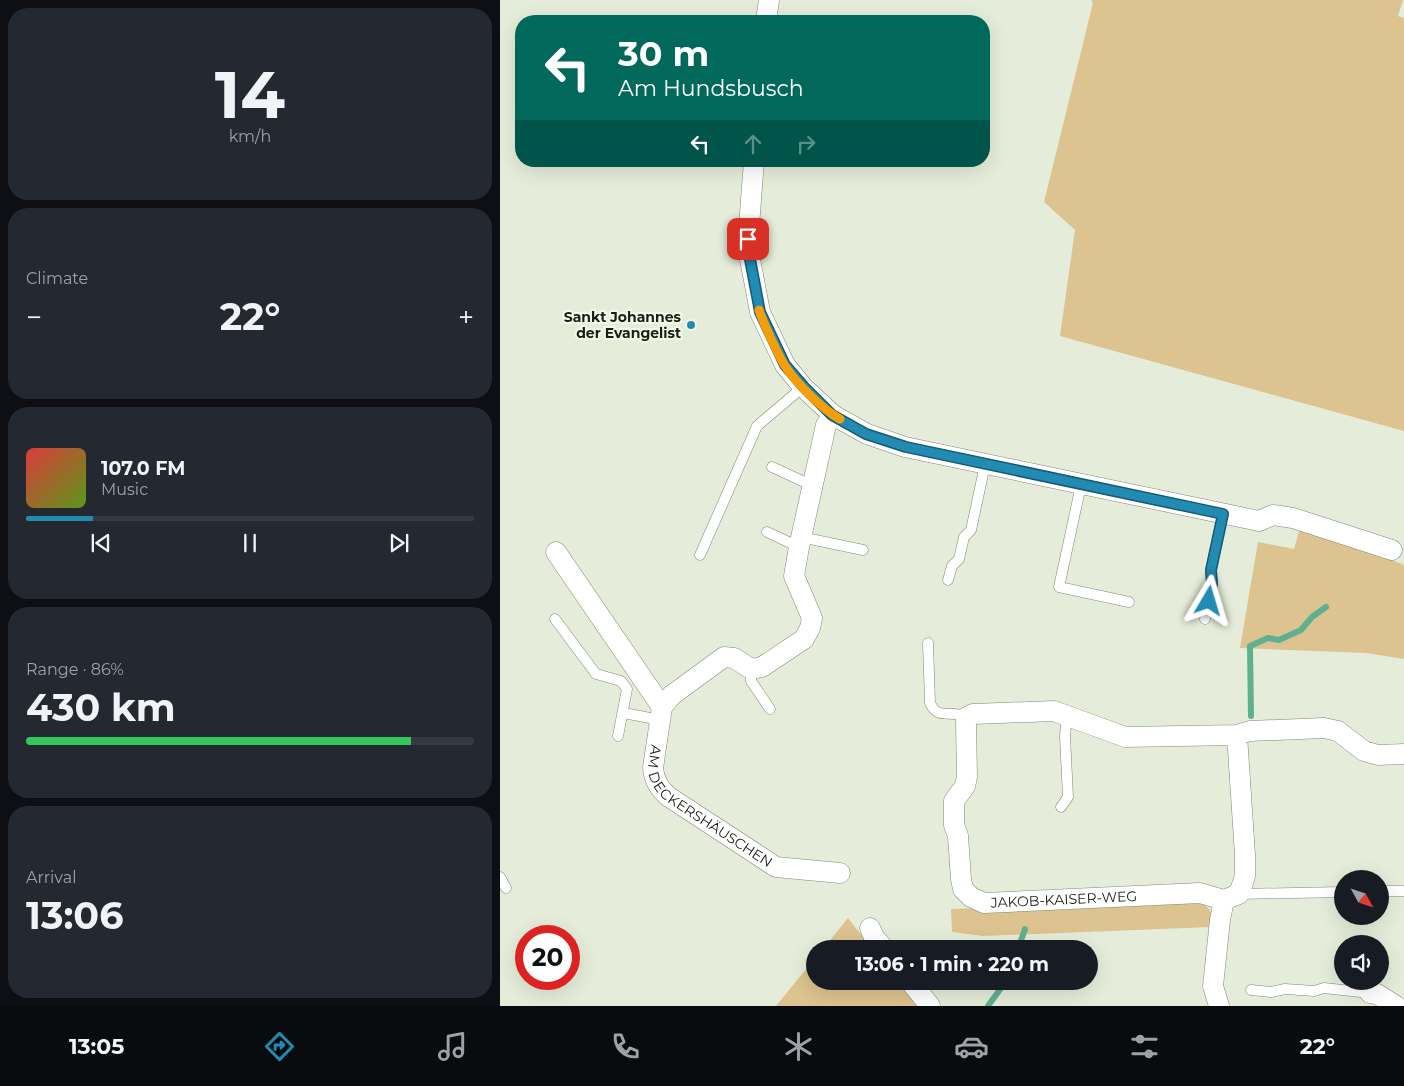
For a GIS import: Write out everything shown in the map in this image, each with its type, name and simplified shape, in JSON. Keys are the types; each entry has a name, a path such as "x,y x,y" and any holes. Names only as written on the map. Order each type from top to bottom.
{"street":[{"path":"767,15 769,0"},
{"path":"754,167 748,239 760,312 785,365 832,415 866,434 906,447 1258,521 1273,515 1293,518 1392,550"},
{"path":"556,552 661,714 672,695 724,657 734,658 751,670 762,667 804,639 810,628 812,618 794,576 826,425 832,415"},
{"path":"967,717 973,714 1054,711 1067,714 1125,737 1237,736 1250,731 1324,728 1338,730 1364,751 1378,755 1404,754"},
{"name":"AM DECKERSHÄUSCHEN","path":"661,714 653,768 656,791 669,797 776,867 840,873"},
{"name":"JAKOB-KAISER-WEG","path":"967,717 967,777 965,786 954,801 954,825 958,836 963,889 971,897 984,903 1200,893 1232,897"},
{"path":"1219,1006 1213,986 1220,920 1245,876 1237,736"},
{"path":"870,928 877,940"},
{"path":"917,990 930,1006"},
{"path":"1370,993 1377,994 1397,1006 1404,997"}],"lane":[{"path":"700,555 757,426 804,387"},
{"path":"948,580 952,566 959,559 964,537 971,530 985,465"},
{"path":"772,467 813,486"},
{"path":"1081,485 1059,587 1129,602"},
{"path":"1205,619 1212,584 1211,570 1223,514"},
{"path":"767,532 800,542 862,550"},
{"path":"555,619 596,674 621,681 628,689 618,736"},
{"path":"928,643 930,703 932,708 936,713 956,714 967,717"},
{"path":"751,670 751,681 770,709"},
{"path":"624,713 661,714"},
{"path":"1060,807 1068,797 1065,736 1067,714"},
{"path":"500,877 506,888"},
{"path":"1389,892 1404,891"},
{"name":"JAKOB-KAISER-WEG","path":"1232,897 1334,892"},
{"path":"1251,990 1272,992 1285,989 1314,991 1324,988 1370,993"}],"shaded area":[{"path":"1091,0 1403,0 1398,16 1404,18 1404,431 1060,336 1075,230 1044,202 1093,3"},
{"path":"1300,528 1369,550 1404,565 1404,659 1366,653 1240,648 1258,542 1294,549"},
{"path":"1195,901 1210,910 1212,927 983,936 952,932 951,909"},
{"path":"848,918 865,940 830,940"},
{"path":"806,969 806,990 905,990 918,1006 776,1006"}],"waterway":[{"path":"1251,716 1250,646 1268,638 1279,640 1301,630 1312,617 1326,607"},
{"path":"1021,940 1025,929"},
{"path":"988,1006 1000,990"}],"slow traffic":[{"path":"759,310 785,365 832,415 840,419"}],"place":[{"name":"Sankt Johannes der Evangelist","path":"691,325"}],"route":[{"path":"748,239 760,312 785,365 832,415 866,434 906,447 1223,514 1211,570 1212,584 1209,601"}]}
